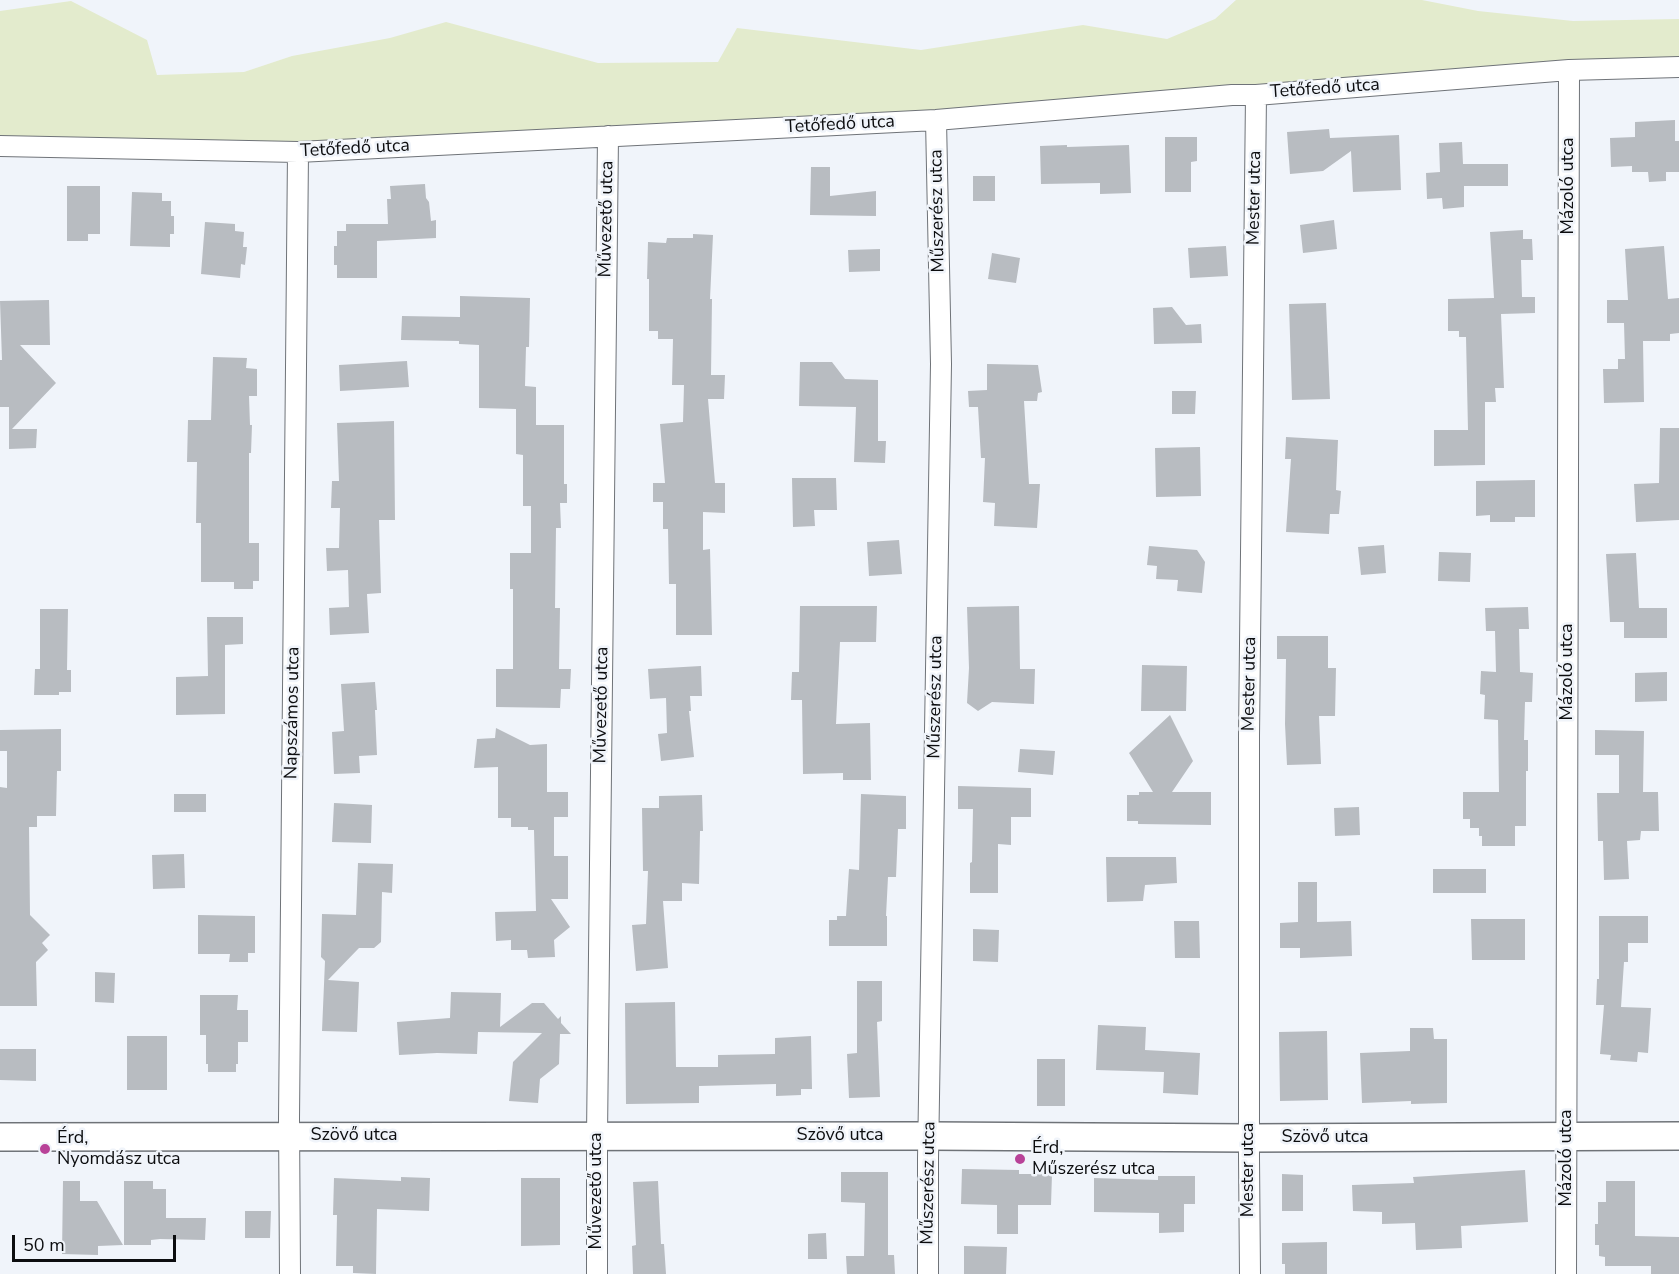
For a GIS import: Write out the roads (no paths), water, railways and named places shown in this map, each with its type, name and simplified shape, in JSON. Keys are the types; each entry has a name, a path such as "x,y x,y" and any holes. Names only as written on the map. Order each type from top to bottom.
{"street":[{"name":"Tetőfedő utca","path":"0,146 298,152 936,120 1232,94 1256,95 1569,70 1679,67"},
{"name":"Mázoló utca","path":"1566,1274 1569,70"},
{"name":"Mester utca","path":"1250,1274 1249,735 1256,95"},
{"name":"Műszerész utca","path":"928,1274 928,1136 940,364 936,120"},
{"name":"Művezető utca","path":"597,1274 608,136"},
{"name":"Napszámos utca","path":"290,1274 289,1136 298,152"},
{"name":"Szövő utca","path":"0,1137 1679,1136"}],"place":[{"name":"Érd, Nyomdász utca","path":"45,1149"},
{"name":"Érd, Műszerész utca","path":"1020,1159"}]}
